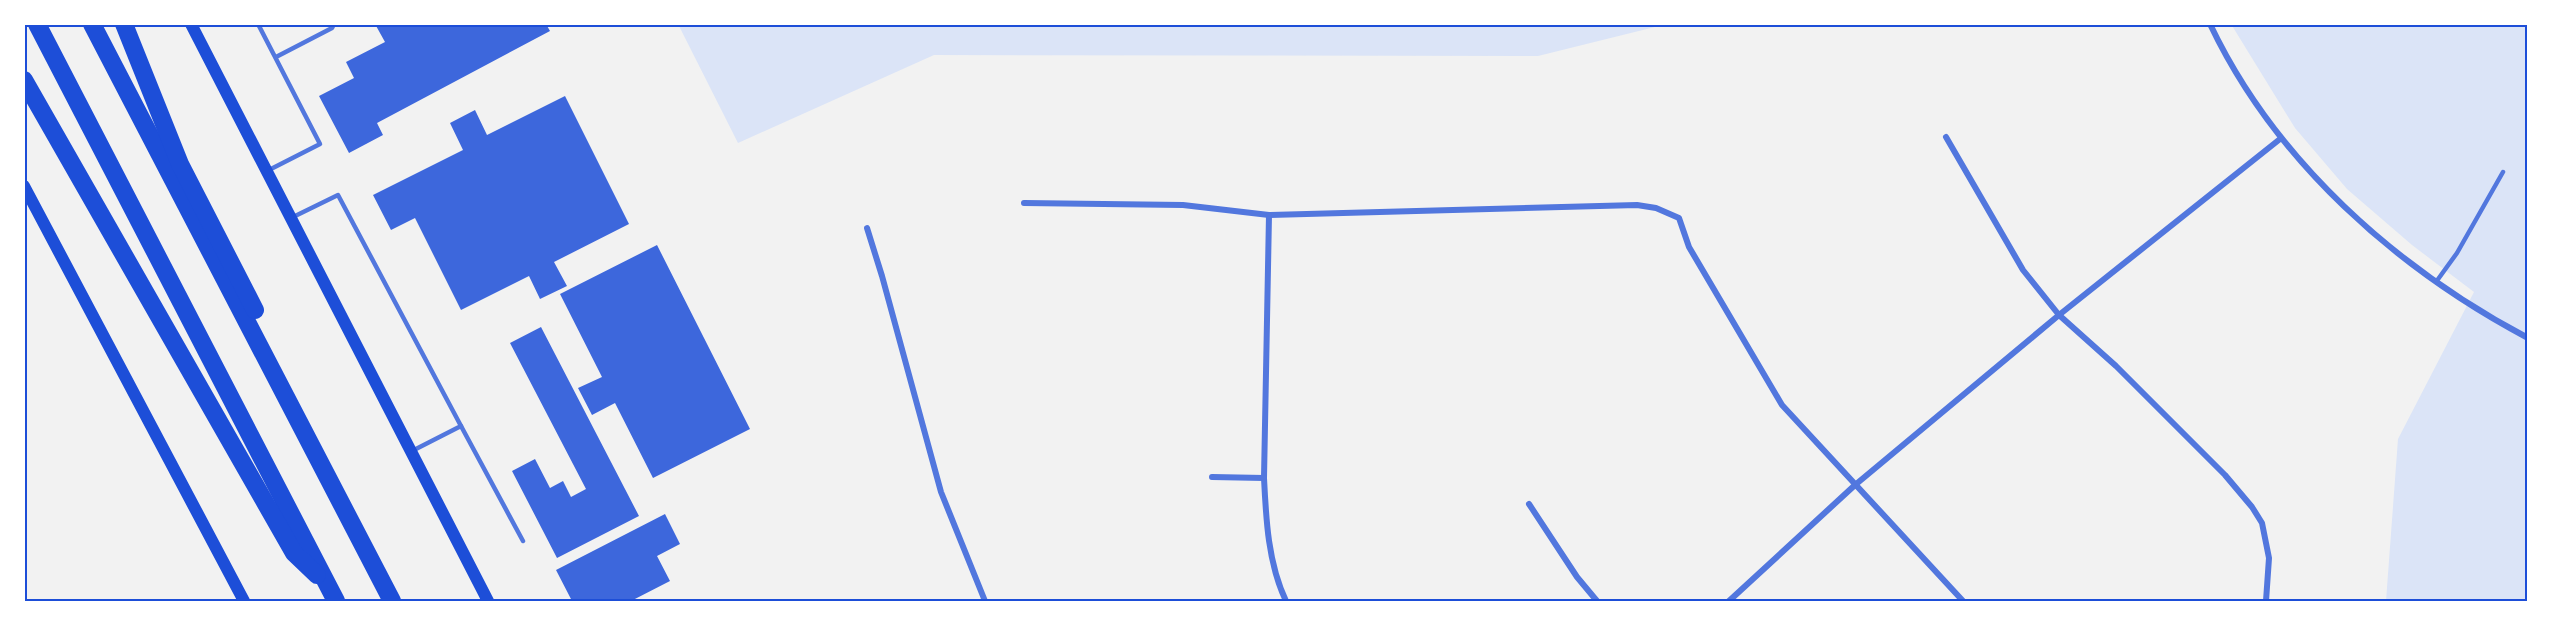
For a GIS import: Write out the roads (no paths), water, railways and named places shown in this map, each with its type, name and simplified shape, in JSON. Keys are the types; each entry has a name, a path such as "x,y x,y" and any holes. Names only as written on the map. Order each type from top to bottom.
{"highway":[{"path":"37,24 332,593"},
{"path":"92,24 392,601"},
{"path":"124,24 180,164 333,462 381,580"},
{"path":"24,80 294,553 332,593"}],"main road":[{"path":"191,24 488,601"},
{"path":"24,186 244,601"}],"street":[{"path":"2210,24 2226,58 2260,113 2280,139 2345,206 2384,241 2436,282 2491,318 2528,338"},
{"path":"1946,137 2023,270 2059,315 2116,366 2224,475 2252,507 2262,523 2269,558 2266,601"},
{"path":"1729,601 1855,485 2059,315 2280,139"},
{"path":"1024,203 1184,205 1269,215 1637,205 1656,208 1679,218 1689,247 1782,405 1963,601"},
{"path":"1269,215 1264,478 1266,520 1272,557 1286,601"},
{"path":"867,228 941,492 985,601"},
{"path":"1212,477 1264,478"},
{"path":"1529,504 1577,577 1596,601"}],"lane":[{"path":"258,24 320,144 267,171"},
{"path":"276,57 332,28 334,24"},
{"path":"2436,282 2457,253 2503,172"},
{"path":"291,218 338,195 523,541"},
{"path":"411,451 461,426"}]}
